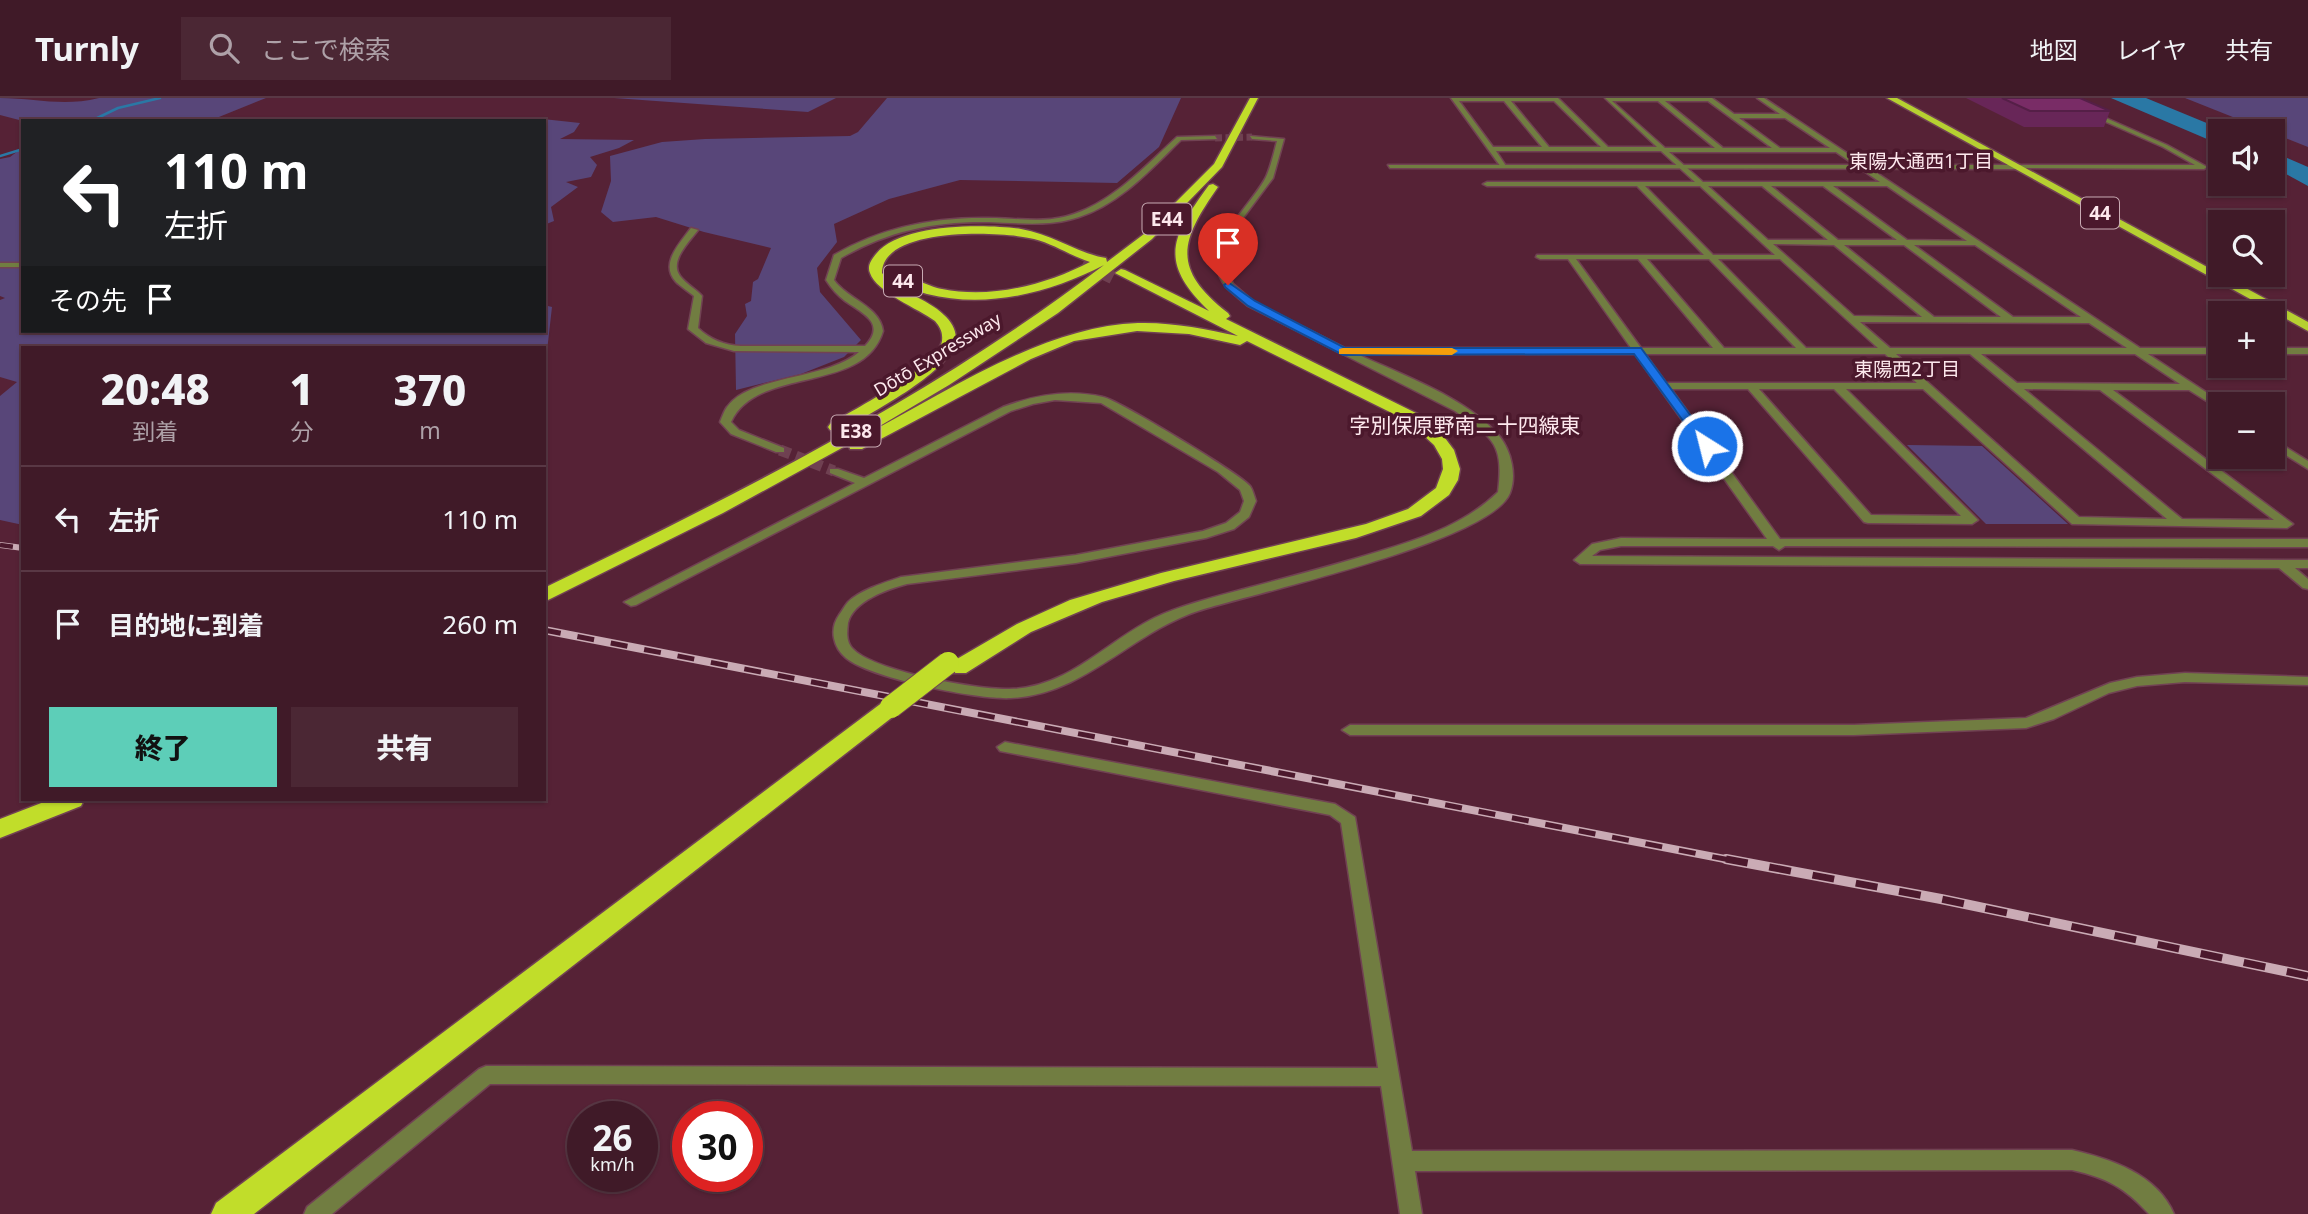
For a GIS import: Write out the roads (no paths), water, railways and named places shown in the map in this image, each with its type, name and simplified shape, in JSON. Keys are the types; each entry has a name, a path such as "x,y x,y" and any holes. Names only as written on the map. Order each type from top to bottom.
{"highway":[{"name":"Dōtō Expressway","path":"546,583 721,498 807,452 947,371 1048,306 1102,268 1214,162 1230,140 1248,98"},
{"name":"Dōtō Expressway","path":"546,595 606,567 731,501 1013,337 1165,221 1222,162 1238,141 1254,98"},
{"name":"44","path":"1878,98 2240,301"},
{"name":"44","path":"1891,98 2308,327"},
{"path":"1222,162 1214,184 1182,236 1181,257 1186,271 1203,298 1245,339"},
{"path":"249,1214 999,629 1056,603 1093,591 1391,514 1431,490 1440,478 1441,465 1437,450 1403,421 1037,235 1000,230 933,234 892,248 876,261 875,270 879,278 889,287 939,316 947,327 950,338 947,348 930,367 913,379 721,498"},
{"name":"44","path":"1102,268 1027,239 974,234 910,247 899,253 890,269 895,276 919,288 955,293 1001,293 1023,291 1079,275 1121,249"},
{"path":"606,567 690,531 1051,344 1092,333 1137,327 1189,330 1245,339"},
{"path":"2285,327 2308,340"},
{"path":"228,1214 897,709"},
{"path":"0,819 45,801"},
{"path":"0,829 70,801"}],"street":[{"path":"1760,98 2208,398"},
{"path":"1455,99 1556,99 1606,149"},
{"path":"1455,99 1503,166"},
{"path":"1506,99 1548,149"},
{"path":"1779,150 1709,99 1607,99 2076,521 2287,524 2102,386"},
{"path":"1659,99 1721,149"},
{"path":"1390,166 2204,167 2165,146 2085,111"},
{"path":"1732,116 1786,116"},
{"path":"631,602 1007,409 1027,401 1063,396 1104,400 1222,470 1245,488 1250,500 1245,514 1230,526 1206,534 1076,559 906,580 863,597 853,604 842,620 840,636 844,647 852,656 868,665 994,694 1049,689 1074,679 1135,635 1176,614 1342,568 1460,528 1486,512 1504,493 1505,455 1497,439 1476,419 1452,404 1251,304 1228,285 1222,266 1224,244 1239,218 1269,178 1281,139 1252,137"},
{"path":"779,450 735,432 725,422 732,406 747,395 846,364 869,349 878,335 878,324 872,316 836,292 830,280 837,257 854,245 876,236 930,223 984,220 1042,222 1069,218 1094,209 1179,138 1215,138"},
{"path":"1491,149 1837,150"},
{"path":"1563,166 1577,184"},
{"path":"1488,184 1888,184"},
{"path":"1639,184 1803,350"},
{"path":"1764,184 1931,319"},
{"path":"1825,184 2010,320"},
{"path":"694,230 674,258 672,268 674,276 698,296 693,329 708,342 725,348 741,349 869,349"},
{"path":"1767,242 1976,243"},
{"path":"1540,257 1783,257"},
{"path":"1570,257 1790,561"},
{"path":"1640,257 1721,351"},
{"path":"0,265 21,265"},
{"path":"1852,319 2091,320"},
{"path":"1343,351 2208,351"},
{"path":"1972,351 2179,523"},
{"path":"2285,351 2308,351"},
{"path":"1664,386 1926,386"},
{"path":"1751,386 1868,519 1972,520 1837,386"},
{"path":"2013,386 2191,387"},
{"path":"2285,450 2308,466"},
{"path":"834,471 864,482"},
{"path":"2308,543 1621,542 1596,547 1580,560 2308,564"},
{"path":"2281,563 2308,585"},
{"path":"1350,730 1854,730 2026,723 2098,692 2142,680 2308,681"},
{"path":"1005,747 1335,810 1349,821 1411,1214"},
{"path":"315,1214 486,1074 1388,1077"},
{"path":"1402,1161 2072,1160 2105,1168 2134,1181 2163,1214"}],"water":[{"path":"2111,98 2146,98 2208,124 2208,139"},
{"path":"2285,157 2308,167 2308,186 2285,174"}],"waterway":[{"path":"95,119 118,108 160,98"},
{"path":"0,156 21,150"}],"tunnel":[{"path":"1215,138 1252,137"},
{"path":"1083,263 1113,278"},
{"path":"780,450 834,471"}],"railway":[{"path":"0,545 21,548"},
{"path":"546,630 1735,861"},
{"path":"1726,859 1941,899 2308,976"}],"district":[{"name":"東陽大通西1丁目","path":"1921,161"},
{"name":"東陽西2丁目","path":"1907,369"},
{"name":"字別保原野南二十四線東","path":"1465,425"}]}
